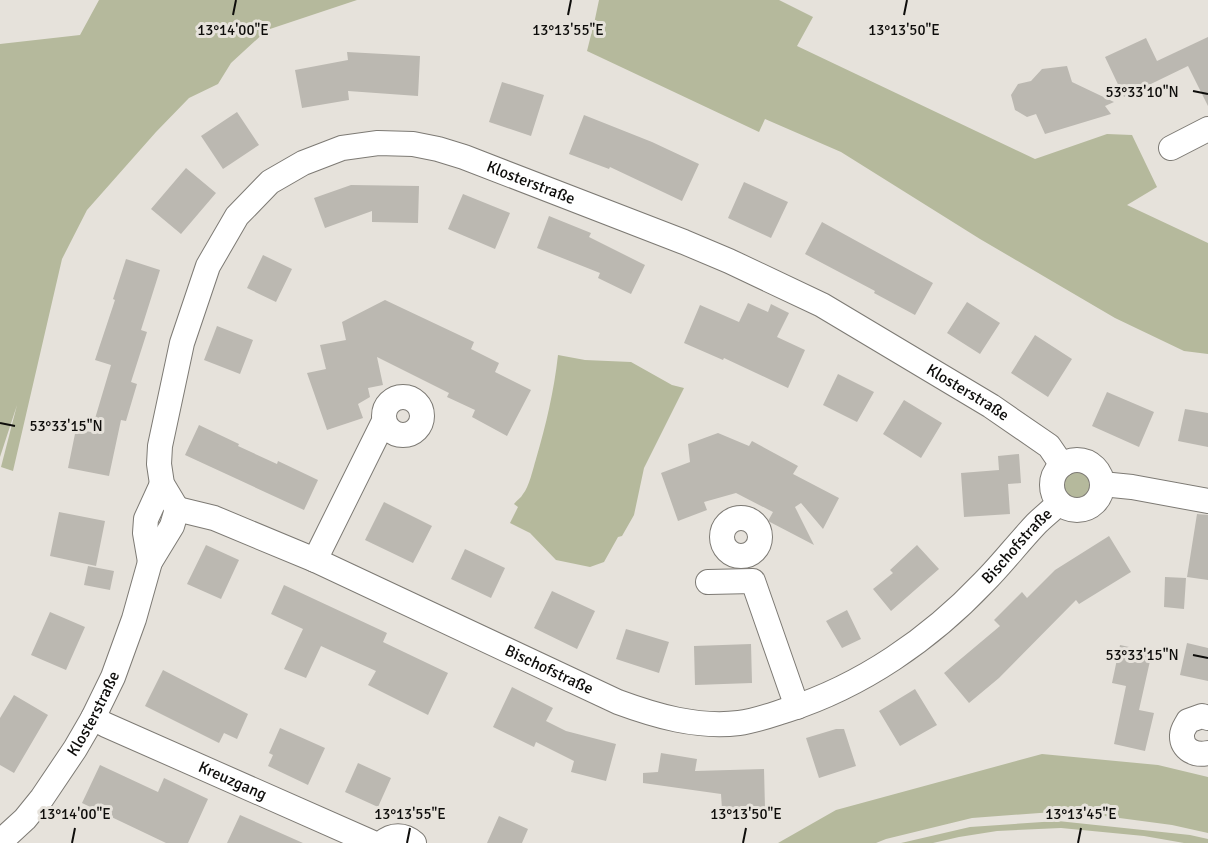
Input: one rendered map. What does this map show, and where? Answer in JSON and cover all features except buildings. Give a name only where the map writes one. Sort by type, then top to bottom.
[{"type":"street","points":[[1171,147],[1208,129]]},
{"type":"street","name":"Klosterstraße","points":[[0,842],[25,819],[42,798],[93,718],[112,677],[134,619],[150,562],[172,526],[177,508],[162,484],[159,464],[160,446],[182,343],[208,266],[237,216],[270,183],[303,163],[342,148],[378,143],[413,144],[438,149],[464,157],[729,261],[822,305],[991,406],[1049,446],[1062,465]]},
{"type":"street","points":[[315,560],[384,421]]},
{"type":"street","points":[[1071,460],[1080,460],[1095,468],[1102,484],[1097,499],[1091,505],[1083,509],[1075,509],[1059,503],[1054,496],[1052,479],[1055,471],[1062,465],[1071,460]]},
{"type":"street","name":"Klosterstraße","points":[[150,562],[145,533],[146,519],[162,484]]},
{"type":"street","points":[[1102,484],[1132,486],[1208,501]]},
{"type":"street","name":"Bischofstraße","points":[[177,508],[214,518],[315,560],[618,702],[651,714],[691,721],[738,723],[768,716],[824,697],[864,677],[907,649],[947,618],[985,582],[1037,523],[1059,503]]},
{"type":"street","points":[[745,556],[797,707]]},
{"type":"street","points":[[708,582],[753,581]]},
{"type":"street","points":[[1208,718],[1202,716],[1188,721],[1182,732],[1182,740],[1187,749],[1197,754],[1208,753]]},
{"type":"street","name":"Kreuzgang","points":[[93,718],[373,843]]},
{"type":"street","points":[[382,843],[391,837],[398,836],[405,837],[414,843]]},
{"type":"green space","points":[[99,0],[357,0],[267,30],[231,63],[218,84],[189,98],[87,210],[62,259],[13,471],[1,467],[17,405],[0,457],[0,44],[80,35]]},
{"type":"green space","points":[[599,0],[779,0],[813,17],[797,46],[1035,159],[1107,134],[1132,135],[1157,187],[1127,205],[1208,243],[1208,354],[1184,351],[1115,318],[980,239],[841,152],[765,119],[759,132],[587,51]]},
{"type":"green space","points":[[558,355],[585,360],[631,362],[672,385],[684,388],[644,468],[634,515],[604,562],[590,567],[556,560],[530,533],[510,523],[518,507],[514,504],[525,491],[532,473],[549,408]]},
{"type":"green space","points":[[1077,470],[1088,474],[1092,485],[1088,496],[1077,500],[1066,496],[1062,485],[1066,474]]},
{"type":"green space","points":[[1042,754],[1158,765],[1208,777],[1208,833],[1172,825],[1067,811],[972,818],[876,843],[778,843],[836,810]]},
{"type":"green space","points":[[1058,821],[1190,835],[1208,839],[1208,843],[1184,843],[1144,836],[1061,828],[997,831],[933,843],[901,843],[970,827]]}]
